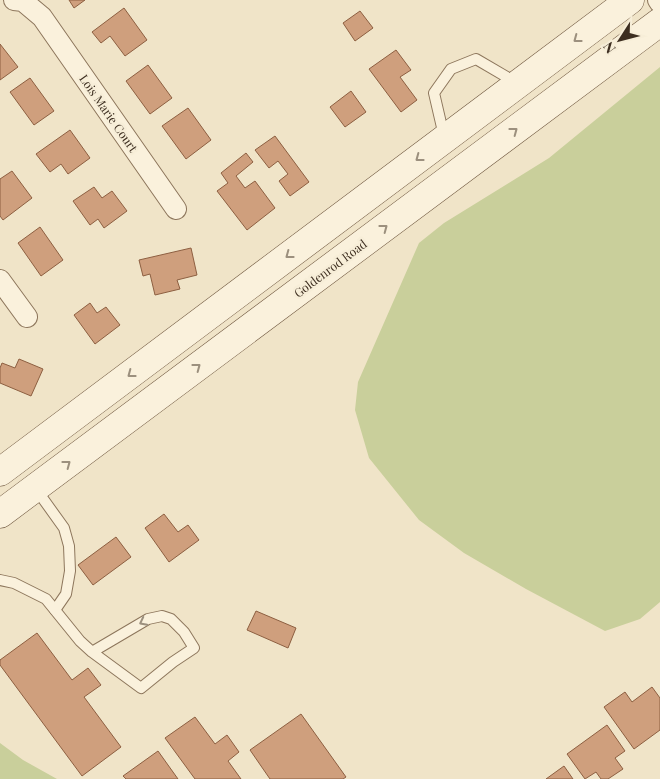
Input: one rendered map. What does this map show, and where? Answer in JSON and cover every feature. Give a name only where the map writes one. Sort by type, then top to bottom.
[{"type":"main road","points":[[0,472],[630,0]]},
{"type":"main road","name":"Goldenrod Road","points":[[0,514],[660,22]]},
{"type":"street","name":"Lois Marie Court","points":[[14,0],[23,1],[42,17],[176,209]]},
{"type":"street","points":[[0,280],[27,317]]},
{"type":"lane","points":[[445,138],[434,93],[451,69],[476,60],[518,83]]},
{"type":"lane","points":[[35,488],[64,528],[69,546],[70,571],[66,594],[55,610]]},
{"type":"lane","points":[[0,580],[14,583],[46,599],[80,641],[92,652],[141,688],[194,648],[184,632],[171,619],[162,616],[148,619],[92,652]]},
{"type":"green space","points":[[660,67],[660,602],[640,619],[605,631],[464,553],[419,520],[369,458],[355,410],[358,382],[419,243],[444,223],[549,158]]},
{"type":"green space","points":[[0,743],[23,760],[57,779],[0,779]]},
{"type":"building","points":[[69,0],[85,0],[74,8]]},
{"type":"building","points":[[124,8],[147,40],[125,56],[110,36],[101,43],[92,32]]},
{"type":"building","points":[[360,11],[373,28],[355,41],[343,23]]},
{"type":"building","points":[[0,44],[18,67],[0,80]]},
{"type":"building","points":[[396,50],[411,70],[400,77],[417,100],[401,112],[369,69]]},
{"type":"building","points":[[148,65],[172,98],[150,114],[126,81]]},
{"type":"building","points":[[30,78],[54,111],[34,125],[10,92]]},
{"type":"building","points":[[351,91],[366,112],[345,127],[330,107]]},
{"type":"building","points":[[188,108],[211,140],[186,159],[162,126]]},
{"type":"building","points":[[70,130],[90,158],[68,174],[61,164],[50,172],[36,154]]},
{"type":"building","points":[[275,136],[309,182],[290,196],[279,181],[288,174],[278,161],[269,168],[255,150]]},
{"type":"building","points":[[246,153],[253,162],[236,176],[245,188],[255,181],[275,208],[247,230],[217,191],[228,183],[221,173]]},
{"type":"building","points":[[12,171],[32,198],[3,220],[0,216],[0,179]]},
{"type":"building","points":[[94,187],[102,198],[112,191],[127,211],[104,228],[98,219],[90,225],[73,201]]},
{"type":"building","points":[[40,227],[63,260],[41,276],[18,243]]},
{"type":"building","points":[[191,248],[197,275],[177,280],[180,289],[155,295],[150,274],[143,276],[139,260]]},
{"type":"building","points":[[90,303],[97,313],[106,307],[120,325],[95,344],[74,315]]},
{"type":"building","points":[[19,359],[43,369],[31,396],[0,383],[2,363],[15,368]]},
{"type":"building","points":[[164,514],[178,532],[188,525],[199,540],[169,562],[145,528]]},
{"type":"building","points":[[116,537],[131,557],[93,585],[78,565]]},
{"type":"building","points":[[256,611],[296,628],[288,648],[247,630]]},
{"type":"building","points":[[37,633],[72,680],[88,668],[101,685],[84,697],[121,747],[82,776],[0,665],[0,660]]},
{"type":"building","points":[[652,687],[660,698],[660,730],[634,749],[604,707],[625,692],[632,702]]},
{"type":"building","points":[[301,714],[346,777],[343,779],[270,779],[250,750]]},
{"type":"building","points":[[195,717],[215,744],[227,735],[239,752],[228,761],[241,779],[195,779],[165,738]]},
{"type":"building","points":[[607,725],[625,751],[615,758],[623,769],[608,779],[601,779],[596,772],[585,779],[567,754]]},
{"type":"building","points":[[158,751],[178,779],[126,779],[123,776]]},
{"type":"building","points":[[564,766],[573,779],[546,779]]}]
